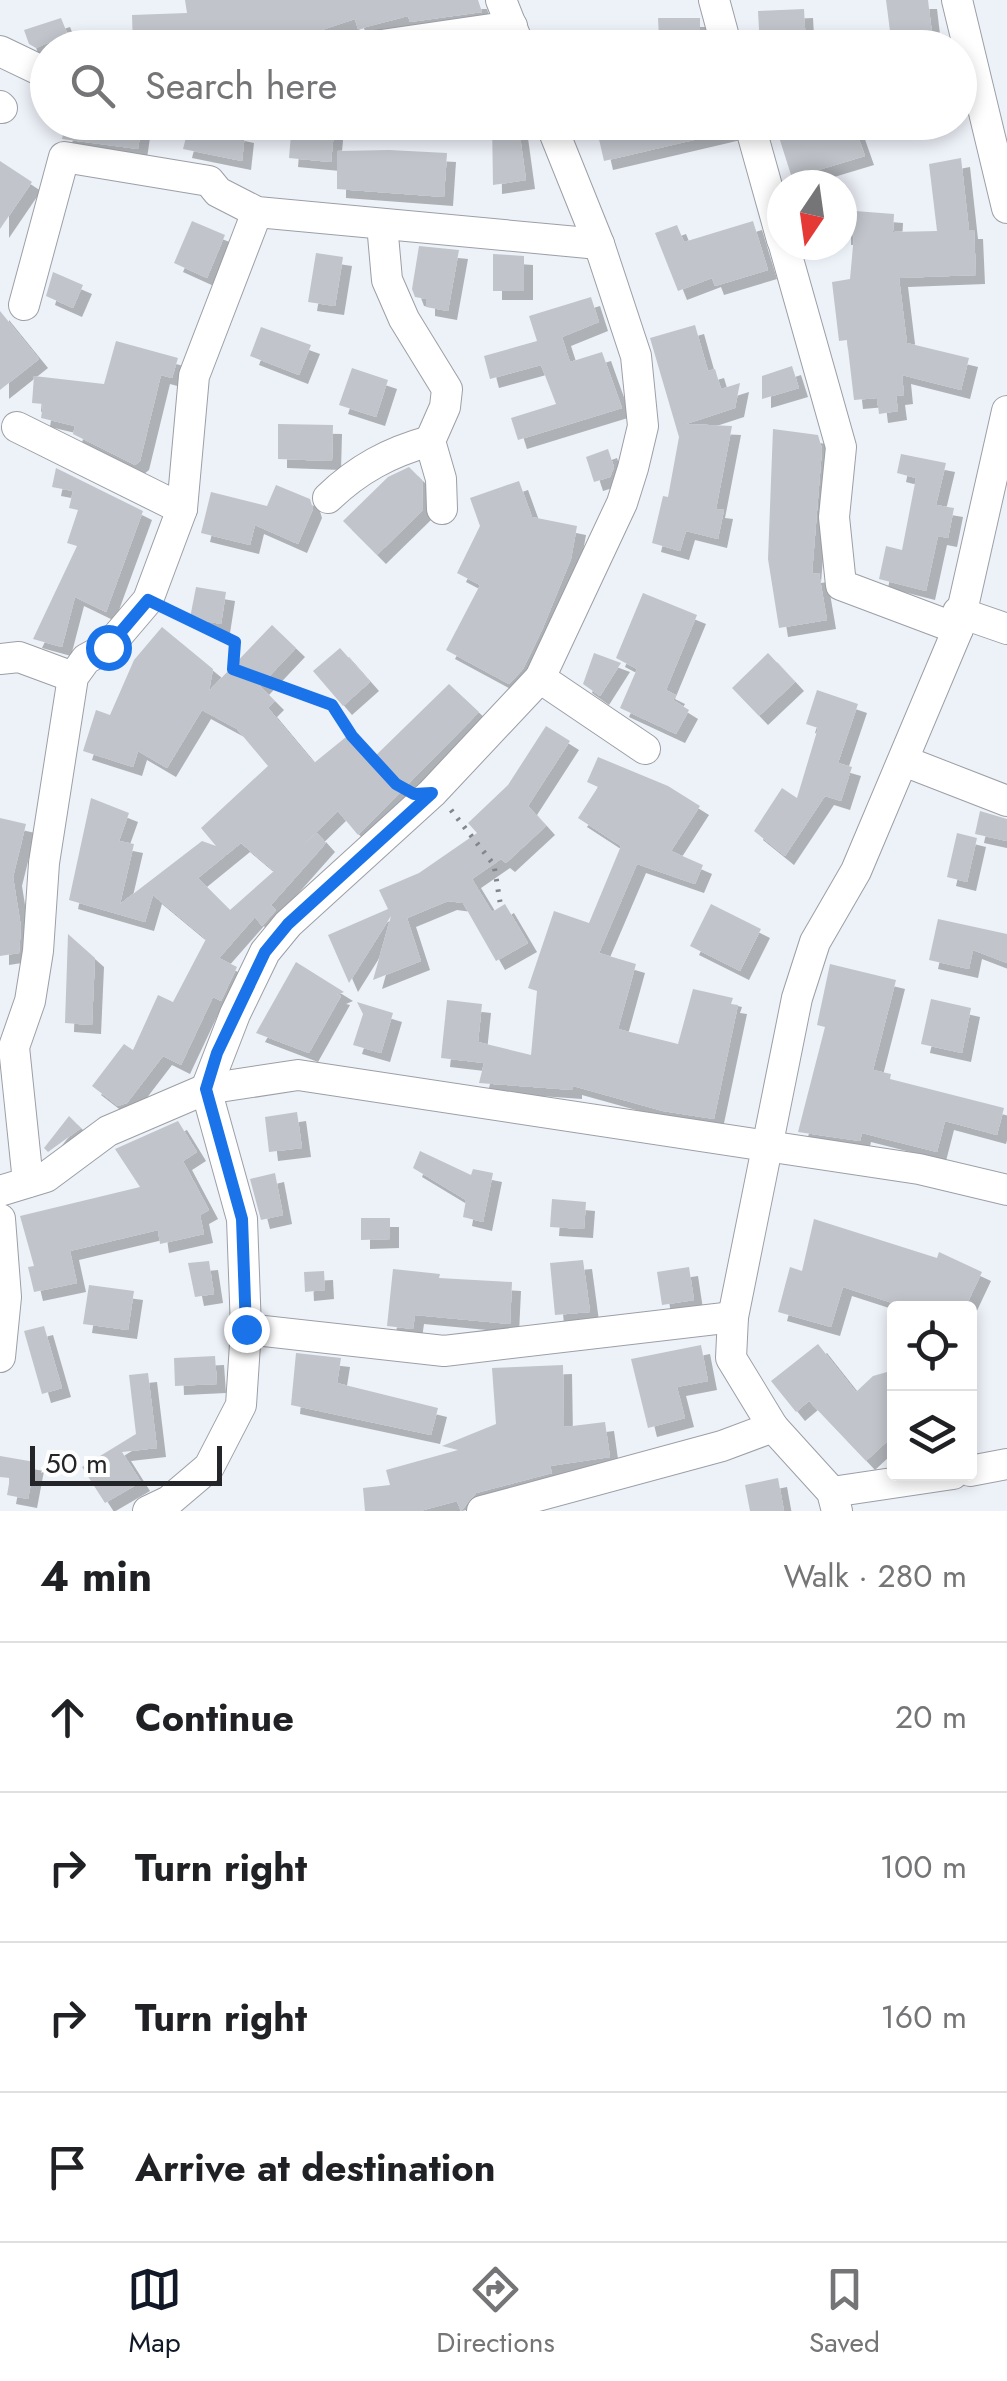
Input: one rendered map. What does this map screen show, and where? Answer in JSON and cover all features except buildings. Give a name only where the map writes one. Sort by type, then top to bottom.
[{"type":"street","points":[[714,0],[722,30]]},
{"type":"street","points":[[957,0],[964,30]]},
{"type":"street","points":[[478,30],[511,25]]},
{"type":"street","points":[[0,51],[30,65]]},
{"type":"street","points":[[977,83],[1007,208]]},
{"type":"street","points":[[148,1511],[169,1500],[210,1467],[241,1405],[246,1329],[242,1219],[206,1089],[217,1053],[265,952],[301,912],[432,793],[540,678],[622,502],[643,426],[636,356],[599,244],[557,140]]},
{"type":"street","points":[[754,140],[767,186]]},
{"type":"street","points":[[24,305],[64,157],[209,182],[218,192],[257,212],[599,244]]},
{"type":"street","points":[[257,212],[194,376],[182,509],[148,600],[108,647],[86,659],[73,677],[44,863],[38,951],[30,1001],[14,1048],[14,1187],[46,1177],[108,1130],[206,1089],[298,1075],[919,1169],[1007,1190]]},
{"type":"street","points":[[382,224],[388,280],[404,319],[447,389],[445,407],[430,441],[441,479],[442,509]]},
{"type":"street","points":[[788,260],[841,447],[834,516],[841,584],[958,621],[1007,629]]},
{"type":"street","points":[[922,1481],[834,1501],[773,1427],[732,1358],[733,1317],[798,998],[815,942],[856,872],[958,621],[1007,411]]},
{"type":"street","points":[[17,428],[182,509]]},
{"type":"street","points":[[328,498],[347,479],[392,452],[430,441]]},
{"type":"street","points":[[0,659],[19,657],[73,677]]},
{"type":"street","points":[[540,678],[645,750]]},
{"type":"street","points":[[904,761],[1007,801]]},
{"type":"street","points":[[0,1218],[6,1297],[0,1357]]},
{"type":"street","points":[[246,1329],[444,1352],[733,1317]]},
{"type":"street","points":[[482,1511],[722,1446],[773,1427]]},
{"type":"street","points":[[977,1470],[1007,1464]]},
{"type":"path","points":[[148,600],[235,642],[233,669],[332,705],[352,736],[396,784],[414,794],[432,793],[456,814],[494,865],[500,902]]},
{"type":"route","points":[[108,647],[148,600],[235,642],[233,669],[332,705],[352,736],[380,762],[396,784],[414,794],[432,793],[288,924],[265,952],[217,1053],[206,1089],[242,1219],[246,1329]]}]
